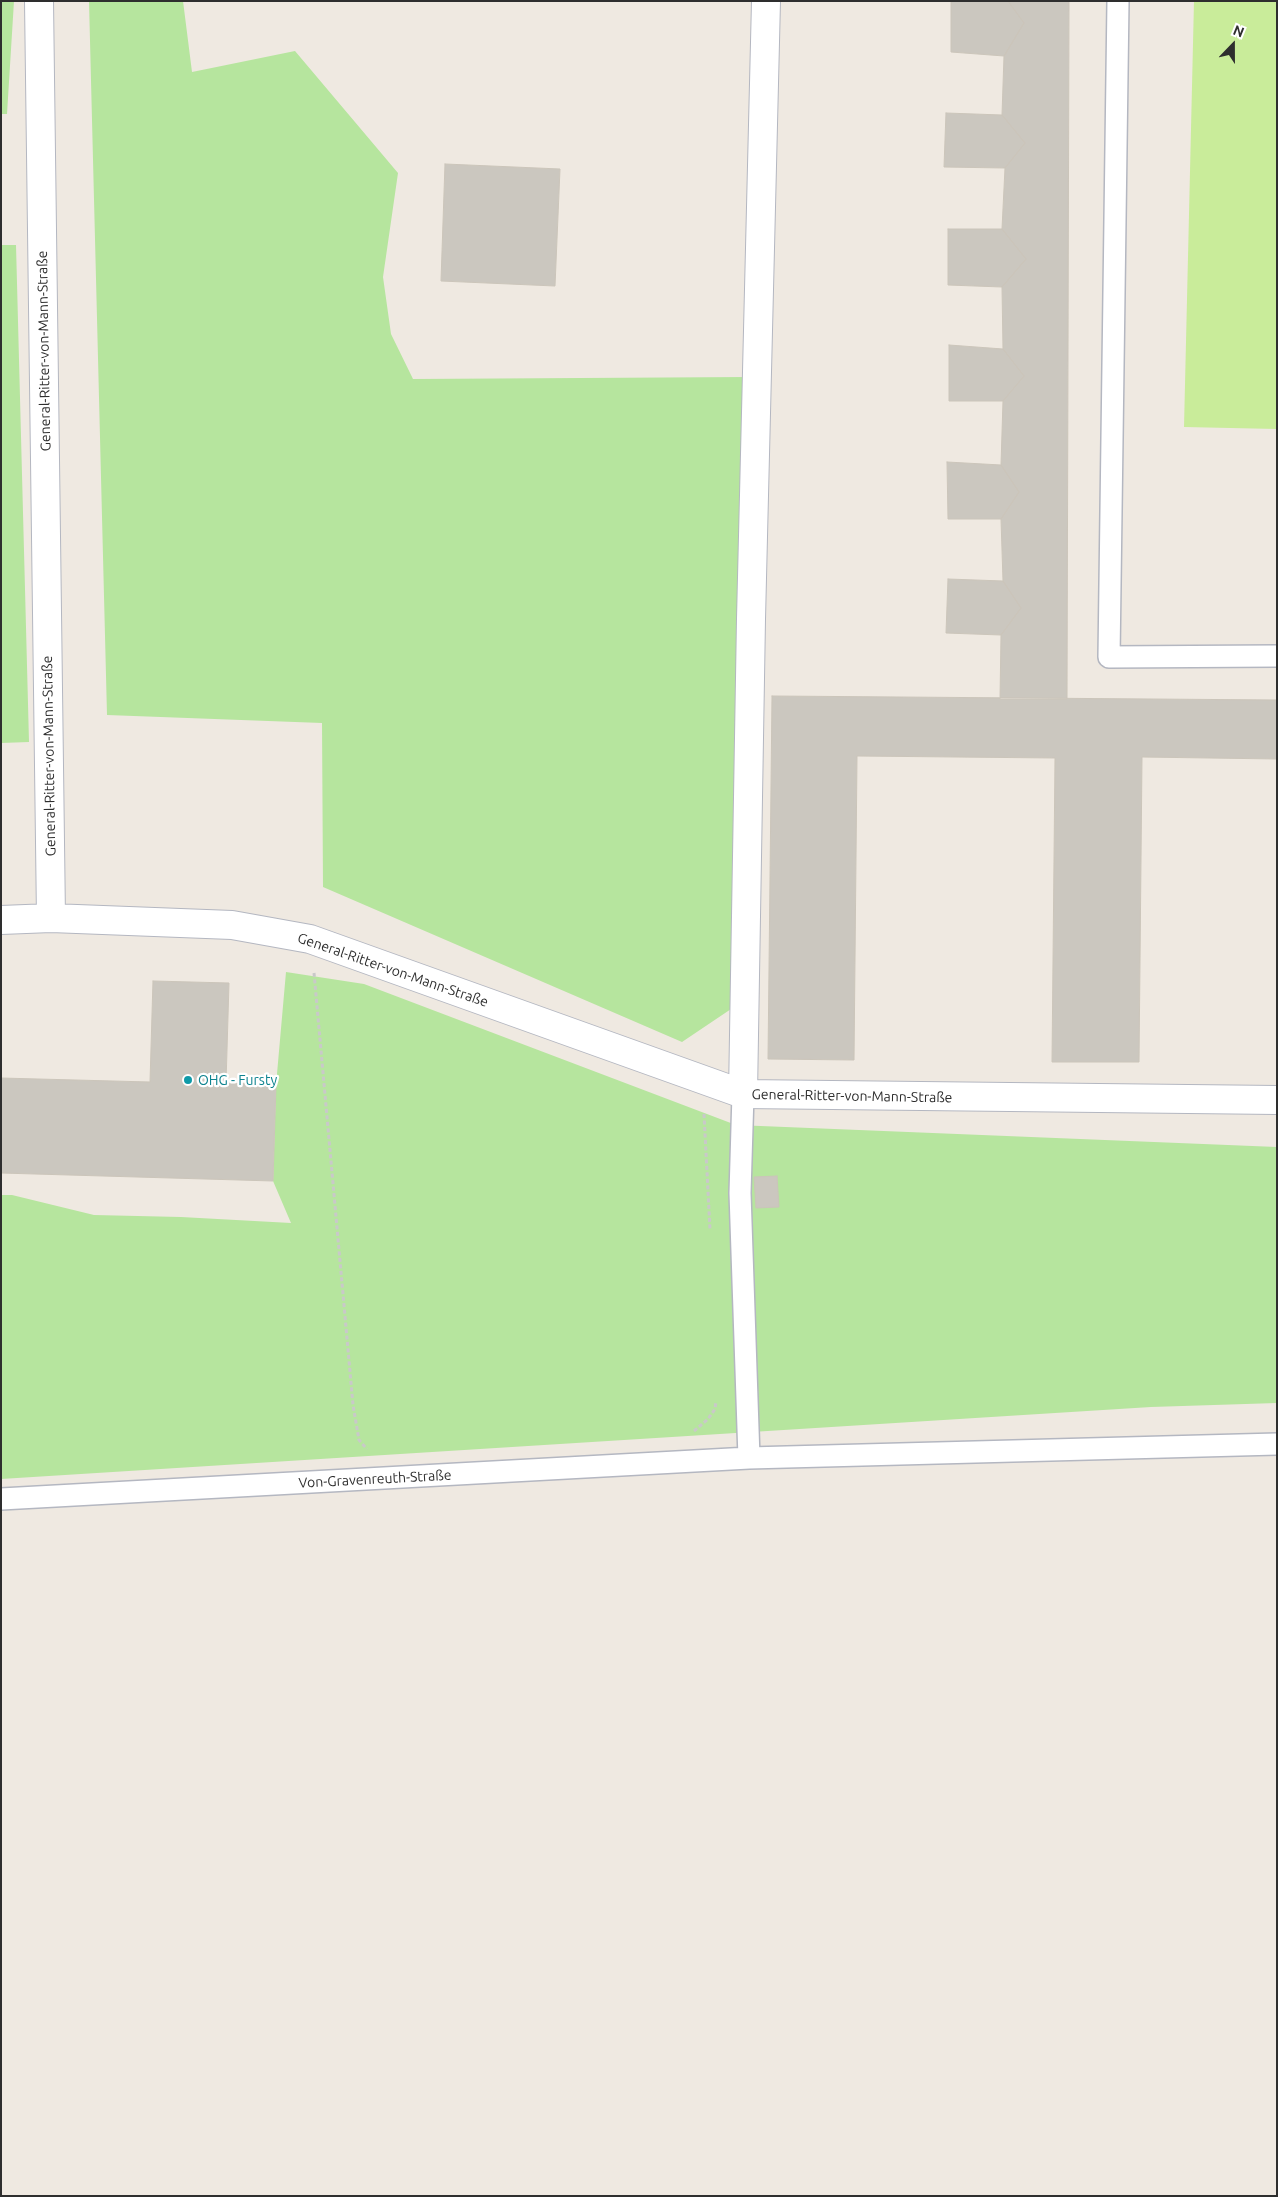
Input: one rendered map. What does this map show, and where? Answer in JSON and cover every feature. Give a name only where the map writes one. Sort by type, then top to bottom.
[{"type":"street","name":"General-Ritter-von-Mann-Straße","points":[[40,1],[52,918],[232,925],[310,939],[743,1094],[1277,1100]]},
{"type":"street","points":[[743,1094],[751,619],[766,1]]},
{"type":"street","points":[[1,920],[52,918]]},
{"type":"lane","points":[[1118,1],[1109,657],[1277,656]]},
{"type":"lane","points":[[743,1094],[740,1193],[749,1458]]},
{"type":"lane","name":"Von-Gravenreuth-Straße","points":[[1,1499],[749,1458],[1277,1444]]},
{"type":"path","points":[[310,939],[353,1405],[358,1440],[369,1451]]},
{"type":"path","points":[[710,1231],[704,1101],[712,1083]]},
{"type":"path","points":[[690,1433],[708,1419],[715,1408],[717,1400]]},
{"type":"green space","points":[[1,1],[14,1],[7,114],[1,114]]},
{"type":"green space","points":[[89,1],[183,1],[192,72],[295,51],[398,173],[383,277],[391,334],[413,379],[748,377],[737,1005],[682,1042],[323,887],[322,723],[107,715]]},
{"type":"green space","points":[[1194,1],[1277,1],[1277,429],[1184,427]]},
{"type":"green space","points":[[1,245],[16,245],[29,742],[1,743]]},
{"type":"green space","points":[[286,972],[364,984],[736,1125],[1277,1147],[1277,1403],[1151,1407],[1,1479],[1,1195],[12,1195],[94,1215],[181,1217],[291,1223],[273,1181],[276,1085]]},
{"type":"building","points":[[951,1],[1008,1],[1024,23],[1004,56],[951,52]]},
{"type":"building","points":[[1008,1],[1069,1],[1067,699],[1000,699],[1001,635],[1021,608],[1003,581],[1001,519],[1019,492],[1001,465],[1003,401],[1024,376],[1003,349],[1002,287],[1026,259],[1002,229],[1005,168],[1025,143],[1002,115],[1004,56],[1024,23]]},
{"type":"building","points":[[946,113],[1002,115],[1025,143],[1005,168],[944,167]]},
{"type":"building","points":[[445,164],[560,169],[555,286],[441,281]]},
{"type":"building","points":[[948,229],[1002,229],[1026,259],[1002,287],[948,285]]},
{"type":"building","points":[[949,345],[1003,349],[1024,376],[1003,401],[949,401]]},
{"type":"building","points":[[947,462],[1001,465],[1019,492],[1001,519],[948,519]]},
{"type":"building","points":[[948,579],[1003,581],[1021,608],[1001,635],[946,633]]},
{"type":"building","points":[[772,696],[1277,700],[1277,759],[1142,757],[1139,1062],[1052,1062],[1055,758],[857,756],[854,1060],[768,1059]]},
{"type":"building","name":"OHG - Fursty","points":[[153,981],[229,983],[226,1083],[276,1085],[273,1181],[1,1173],[1,1078],[150,1082]]},
{"type":"building","points":[[777,1176],[779,1207],[756,1208],[754,1177]]},
{"type":"place","name":"OHG - Fursty","points":[[188,1080]]}]
